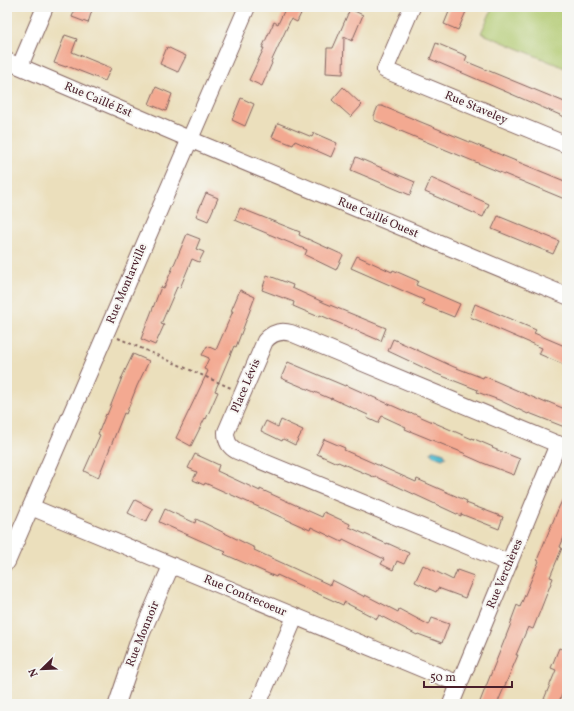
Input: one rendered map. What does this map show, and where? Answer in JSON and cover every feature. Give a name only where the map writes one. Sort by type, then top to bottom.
[{"type":"street","points":[[13,63],[45,7]]},
{"type":"street","name":"Rue Montarville","points":[[7,562],[247,7]]},
{"type":"street","name":"Rue Staveley","points":[[412,7],[385,70],[567,145]]},
{"type":"street","name":"Rue Caillé Est","points":[[13,63],[190,139]]},
{"type":"street","name":"Rue Caillé Ouest","points":[[190,139],[567,296]]},
{"type":"street","name":"Place Lévis","points":[[510,563],[234,450],[227,442],[226,432],[265,341],[270,336],[277,333],[288,332],[563,446]]},
{"type":"street","name":"Rue Verchères","points":[[451,704],[510,563],[563,446]]},
{"type":"street","name":"Rue Contrecoeur","points":[[31,507],[459,684]]},
{"type":"street","name":"Rue Monnoir","points":[[117,704],[136,647],[171,566]]},
{"type":"street","points":[[258,704],[295,617]]},
{"type":"path","points":[[116,337],[243,393]]},
{"type":"green space","points":[[493,7],[567,7],[567,69],[481,33]]},
{"type":"water","points":[[432,450],[444,453],[446,457],[442,459],[432,455]]},
{"type":"building","points":[[76,7],[93,7],[88,23],[72,17]]},
{"type":"building","points":[[286,7],[304,7],[297,22],[291,19],[271,62],[272,63],[262,86],[249,80],[274,22],[278,24]]},
{"type":"building","points":[[451,7],[468,7],[458,30],[444,24]]},
{"type":"building","points":[[350,9],[363,15],[352,41],[344,37],[343,74],[326,73],[327,48],[333,48]]},
{"type":"building","points":[[65,35],[77,39],[72,52],[111,68],[105,81],[67,66],[54,63]]},
{"type":"building","points":[[436,43],[467,56],[465,61],[567,103],[567,118],[430,59]]},
{"type":"building","points":[[167,47],[186,56],[178,72],[160,64]]},
{"type":"building","points":[[156,87],[172,94],[166,111],[149,104]]},
{"type":"building","points":[[343,87],[362,105],[351,117],[332,100]]},
{"type":"building","points":[[241,98],[254,104],[245,126],[232,120]]},
{"type":"building","points":[[378,106],[382,106],[567,182],[567,200],[374,120]]},
{"type":"building","points":[[278,123],[312,137],[314,133],[337,143],[331,157],[295,141],[293,145],[272,137]]},
{"type":"building","points":[[356,157],[415,182],[410,195],[351,170]]},
{"type":"building","points":[[431,178],[489,204],[483,217],[425,192]]},
{"type":"building","points":[[206,193],[218,198],[208,221],[196,216]]},
{"type":"building","points":[[240,208],[300,232],[299,235],[343,255],[336,270],[305,255],[307,250],[235,220]]},
{"type":"building","points":[[498,216],[559,241],[553,254],[492,229]]},
{"type":"building","points":[[187,234],[200,239],[196,249],[204,252],[199,262],[192,259],[180,288],[177,287],[161,324],[164,325],[155,345],[141,339],[161,287],[164,288]]},
{"type":"building","points":[[357,256],[392,272],[393,270],[418,281],[416,285],[460,304],[454,317],[422,304],[424,300],[351,268]]},
{"type":"building","points":[[267,275],[293,285],[292,288],[325,303],[386,328],[381,341],[320,315],[319,317],[293,306],[294,302],[262,290]]},
{"type":"building","points":[[240,290],[255,297],[236,347],[234,346],[215,391],[218,392],[206,419],[205,418],[191,446],[176,438],[208,371],[204,369],[209,358],[202,355],[207,346],[216,350],[233,311],[231,311]]},
{"type":"building","points":[[475,304],[536,330],[534,333],[567,347],[567,366],[539,354],[542,348],[470,317]]},
{"type":"building","points":[[393,339],[454,367],[483,378],[484,376],[546,403],[546,401],[567,410],[567,428],[529,413],[528,414],[499,400],[477,392],[478,390],[437,374],[388,351]]},
{"type":"building","points":[[133,354],[149,361],[126,414],[124,413],[98,478],[84,471],[100,435],[98,434],[106,414],[107,415]]},
{"type":"building","points":[[288,362],[520,459],[514,475],[405,429],[406,427],[382,416],[378,423],[367,418],[368,415],[281,378]]},
{"type":"building","points":[[281,420],[303,430],[295,445],[283,439],[282,441],[261,431],[266,421],[278,427]]},
{"type":"building","points":[[324,439],[345,448],[344,450],[416,482],[417,479],[467,501],[466,503],[503,517],[499,529],[461,514],[461,516],[375,476],[374,477],[338,462],[337,463],[317,454]]},
{"type":"building","points":[[195,454],[219,465],[217,471],[260,491],[260,489],[322,517],[324,512],[350,524],[349,527],[409,553],[404,564],[397,561],[393,570],[381,564],[384,559],[343,539],[342,542],[311,527],[310,530],[205,483],[204,485],[193,480],[197,472],[188,468]]},
{"type":"building","points":[[567,491],[567,530],[560,547],[562,548],[550,577],[553,578],[533,629],[528,627],[497,704],[479,704],[517,605],[520,607],[539,561],[537,560]]},
{"type":"building","points":[[135,500],[153,509],[146,522],[128,513]]},
{"type":"building","points":[[165,509],[195,523],[196,519],[255,548],[254,550],[330,585],[332,580],[398,612],[399,609],[429,625],[432,618],[449,624],[442,643],[418,634],[417,635],[379,615],[377,619],[344,602],[343,605],[277,575],[276,577],[224,554],[226,552],[159,522]]},
{"type":"building","points":[[423,565],[453,580],[457,570],[474,576],[465,598],[438,588],[436,592],[415,582]]},
{"type":"building","points":[[559,648],[567,651],[567,683],[558,704],[542,704],[556,670],[551,668]]}]
